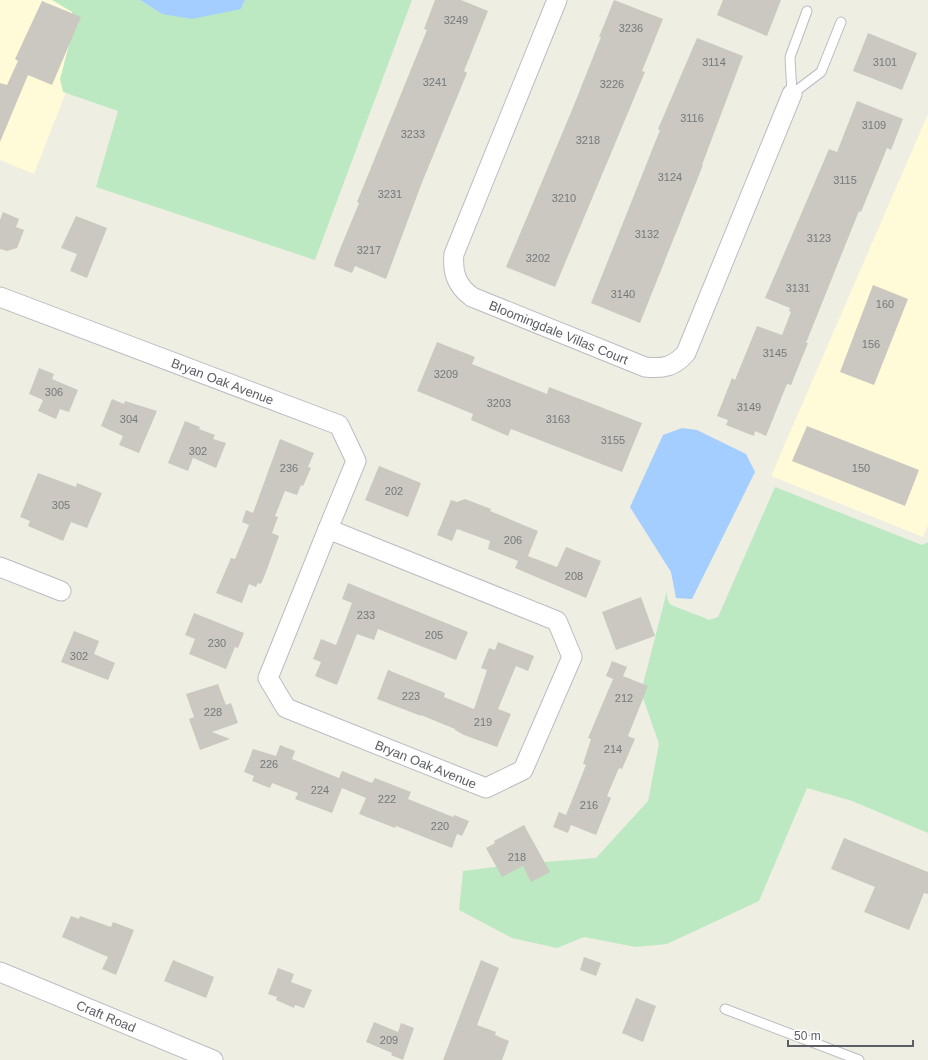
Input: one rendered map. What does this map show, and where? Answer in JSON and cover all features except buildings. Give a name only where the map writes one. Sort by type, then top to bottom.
[{"type":"street","name":"Bloomingdale Villas Court","points":[[557,0],[454,254],[452,267],[462,290],[472,297],[501,309],[645,366],[658,368],[668,367],[679,361],[686,353],[792,94]]},
{"type":"street","name":"Bryan Oak Avenue","points":[[0,297],[339,425],[356,460],[328,529],[268,678],[286,708],[486,788],[523,770],[572,657],[557,621],[328,529]]},
{"type":"street","points":[[0,567],[61,591]]},
{"type":"street","name":"Craft Road","points":[[0,972],[213,1060]]},
{"type":"lane","points":[[792,94],[790,57],[807,11]]},
{"type":"lane","points":[[792,94],[821,72],[841,22]]},
{"type":"lane","points":[[725,1010],[859,1060]]},
{"type":"shaded area","points":[[0,0],[102,0],[34,174],[0,160]]},
{"type":"shaded area","points":[[928,114],[928,525],[923,537],[771,476]]},
{"type":"green space","points":[[52,0],[140,0],[162,14],[241,9],[245,0],[412,0],[315,260],[96,187],[118,111],[63,92],[60,79],[73,30],[72,12]]},
{"type":"green space","points":[[775,487],[922,545],[928,542],[928,833],[852,801],[807,788],[759,901],[667,944],[636,947],[584,937],[557,948],[512,938],[459,910],[463,871],[518,864],[596,858],[648,801],[659,744],[641,692],[667,591],[668,601],[670,604],[709,620],[718,617]]},
{"type":"water","points":[[140,0],[245,0],[241,9],[192,19],[162,14]]},
{"type":"water","points":[[682,428],[697,430],[746,454],[755,472],[692,599],[676,598],[671,572],[630,507],[663,435]]}]
